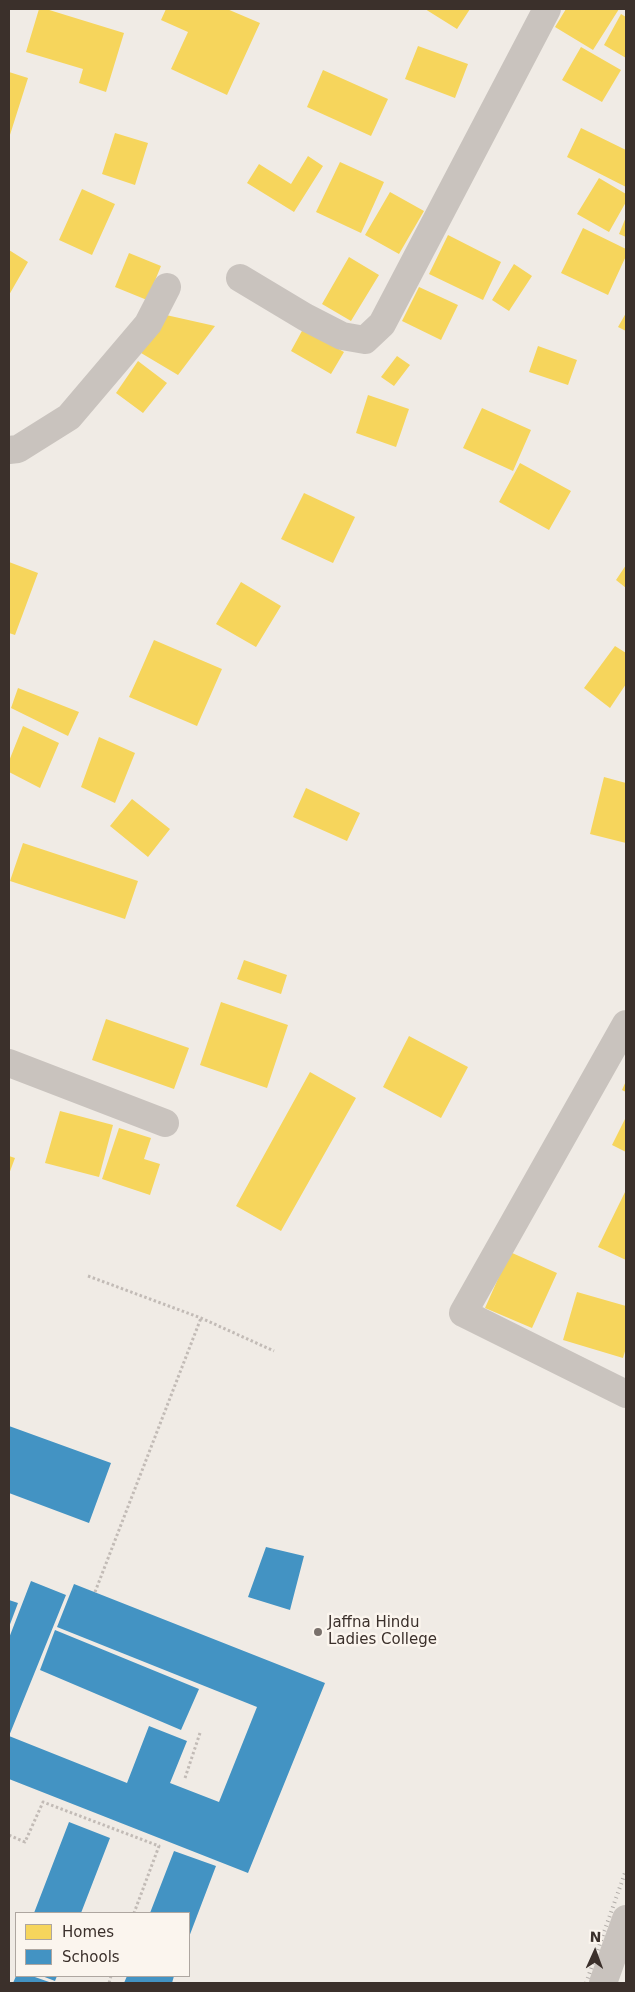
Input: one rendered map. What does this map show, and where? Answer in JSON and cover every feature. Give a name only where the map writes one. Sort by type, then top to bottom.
[{"type":"street","points":[[240,278],[305,317],[342,336],[365,340],[382,324],[547,9]]},
{"type":"street","points":[[9,450],[18,449],[69,417],[148,324],[167,288]]},
{"type":"street","points":[[626,1024],[463,1313],[626,1394]]},
{"type":"street","points":[[9,1064],[165,1123]]},
{"type":"street","points":[[603,1983],[626,1919]]},
{"type":"path","points":[[88,1276],[201,1318],[274,1351]]},
{"type":"path","points":[[95,1592],[201,1318]]},
{"type":"path","points":[[185,1778],[200,1733]]},
{"type":"path","points":[[9,1835],[25,1842],[43,1802],[159,1846],[134,1912]]},
{"type":"building: Homes","points":[[39,9],[46,9],[124,33],[106,92],[79,83],[83,69],[26,52]]},
{"type":"building: Homes","points":[[166,9],[227,9],[260,23],[227,95],[171,69],[188,32],[161,20]]},
{"type":"building: Homes","points":[[425,9],[470,9],[457,29]]},
{"type":"building: Homes","points":[[566,9],[619,9],[593,50],[555,27]]},
{"type":"building: Homes","points":[[621,14],[626,17],[626,58],[604,45]]},
{"type":"building: Homes","points":[[418,46],[468,64],[455,98],[405,79]]},
{"type":"building: Homes","points":[[581,47],[621,70],[602,102],[562,80]]},
{"type":"building: Homes","points":[[323,70],[388,99],[371,136],[307,107]]},
{"type":"building: Homes","points":[[9,72],[28,78],[9,138]]},
{"type":"building: Homes","points":[[581,128],[626,150],[626,187],[567,157]]},
{"type":"building: Homes","points":[[115,133],[148,143],[135,185],[102,174]]},
{"type":"building: Homes","points":[[308,156],[323,166],[294,212],[247,183],[259,164],[291,184]]},
{"type":"building: Homes","points":[[340,162],[384,182],[361,233],[316,212]]},
{"type":"building: Homes","points":[[599,178],[626,194],[626,202],[609,232],[577,214]]},
{"type":"building: Homes","points":[[82,189],[115,204],[92,255],[59,240]]},
{"type":"building: Homes","points":[[390,192],[424,211],[399,254],[365,235]]},
{"type":"building: Homes","points":[[626,217],[626,237],[619,234]]},
{"type":"building: Homes","points":[[583,228],[626,249],[626,256],[608,295],[561,273]]},
{"type":"building: Homes","points":[[448,235],[501,262],[483,300],[429,274]]},
{"type":"building: Homes","points":[[9,250],[28,262],[9,295]]},
{"type":"building: Homes","points":[[129,253],[161,266],[147,300],[115,287]]},
{"type":"building: Homes","points":[[349,257],[379,275],[351,321],[322,304]]},
{"type":"building: Homes","points":[[514,264],[532,276],[509,311],[492,300]]},
{"type":"building: Homes","points":[[419,287],[458,305],[441,340],[402,321]]},
{"type":"building: Homes","points":[[626,313],[626,331],[618,327]]},
{"type":"building: Homes","points":[[166,315],[215,326],[178,375],[136,350]]},
{"type":"building: Homes","points":[[303,329],[344,352],[331,374],[291,351]]},
{"type":"building: Homes","points":[[538,346],[577,360],[568,385],[529,372]]},
{"type":"building: Homes","points":[[397,356],[410,365],[394,386],[381,377]]},
{"type":"building: Homes","points":[[138,361],[167,383],[143,413],[116,393]]},
{"type":"building: Homes","points":[[368,395],[409,409],[396,447],[356,433]]},
{"type":"building: Homes","points":[[482,408],[531,430],[513,471],[463,448]]},
{"type":"building: Homes","points":[[520,463],[571,491],[549,530],[499,502]]},
{"type":"building: Homes","points":[[304,493],[355,517],[333,563],[281,539]]},
{"type":"building: Homes","points":[[9,562],[38,573],[15,635],[9,633]]},
{"type":"building: Homes","points":[[626,565],[626,588],[616,580]]},
{"type":"building: Homes","points":[[241,582],[281,606],[256,647],[216,624]]},
{"type":"building: Homes","points":[[154,640],[222,669],[197,726],[129,697]]},
{"type":"building: Homes","points":[[615,646],[626,653],[626,684],[610,708],[584,688]]},
{"type":"building: Homes","points":[[18,688],[79,712],[68,736],[11,708]]},
{"type":"building: Homes","points":[[23,726],[59,743],[40,788],[9,772],[9,761]]},
{"type":"building: Homes","points":[[99,737],[135,753],[115,803],[81,787]]},
{"type":"building: Homes","points":[[604,777],[626,783],[626,843],[590,834]]},
{"type":"building: Homes","points":[[306,788],[360,813],[347,841],[293,817]]},
{"type":"building: Homes","points":[[132,799],[170,829],[148,857],[110,826]]},
{"type":"building: Homes","points":[[23,843],[138,881],[125,919],[10,881]]},
{"type":"building: Homes","points":[[244,960],[287,975],[281,994],[237,979]]},
{"type":"building: Homes","points":[[221,1002],[288,1025],[267,1088],[200,1065]]},
{"type":"building: Homes","points":[[106,1019],[189,1048],[174,1089],[92,1060]]},
{"type":"building: Homes","points":[[409,1036],[468,1067],[441,1118],[383,1087]]},
{"type":"building: Homes","points":[[310,1072],[356,1098],[281,1231],[236,1206]]},
{"type":"building: Homes","points":[[626,1081],[626,1092],[622,1090]]},
{"type":"building: Homes","points":[[60,1111],[113,1125],[99,1177],[45,1163]]},
{"type":"building: Homes","points":[[626,1117],[626,1152],[612,1145]]},
{"type":"building: Homes","points":[[119,1128],[151,1138],[144,1159],[160,1164],[150,1195],[102,1179]]},
{"type":"building: Homes","points":[[9,1156],[15,1158],[9,1174]]},
{"type":"building: Homes","points":[[626,1190],[626,1260],[598,1247]]},
{"type":"building: Homes","points":[[510,1252],[557,1273],[532,1328],[485,1308]]},
{"type":"building: Homes","points":[[577,1292],[626,1306],[626,1348],[623,1358],[563,1340]]},
{"type":"building: Schools","points":[[9,1426],[111,1463],[89,1523],[9,1493]]},
{"type":"building: Schools","points":[[266,1547],[304,1556],[290,1610],[248,1597]]},
{"type":"building: Schools","points":[[31,1581],[66,1595],[9,1736],[9,1638]]},
{"type":"building: Schools","points":[[74,1584],[325,1683],[248,1873],[9,1779],[9,1736],[127,1783],[149,1726],[187,1741],[170,1783],[219,1802],[257,1707],[57,1627]]},
{"type":"building: Schools","points":[[9,1600],[18,1603],[9,1627]]},
{"type":"building: Schools","points":[[55,1630],[199,1689],[181,1730],[40,1670]]},
{"type":"building: Schools","points":[[69,1822],[110,1838],[81,1912],[34,1912]]},
{"type":"building: Schools","points":[[174,1851],[216,1866],[190,1934],[190,1912],[150,1912]]},
{"type":"building: Schools","points":[[16,1977],[35,1977],[52,1983],[13,1983]]},
{"type":"building: Schools","points":[[45,1977],[57,1977],[55,1981]]},
{"type":"building: Schools","points":[[127,1977],[174,1977],[172,1983],[124,1983]]},
{"type":"railway","points":[[586,1983],[626,1870]]},
{"type":"place","name":"Jaffna Hindu Ladies College","points":[[318,1632]]}]
